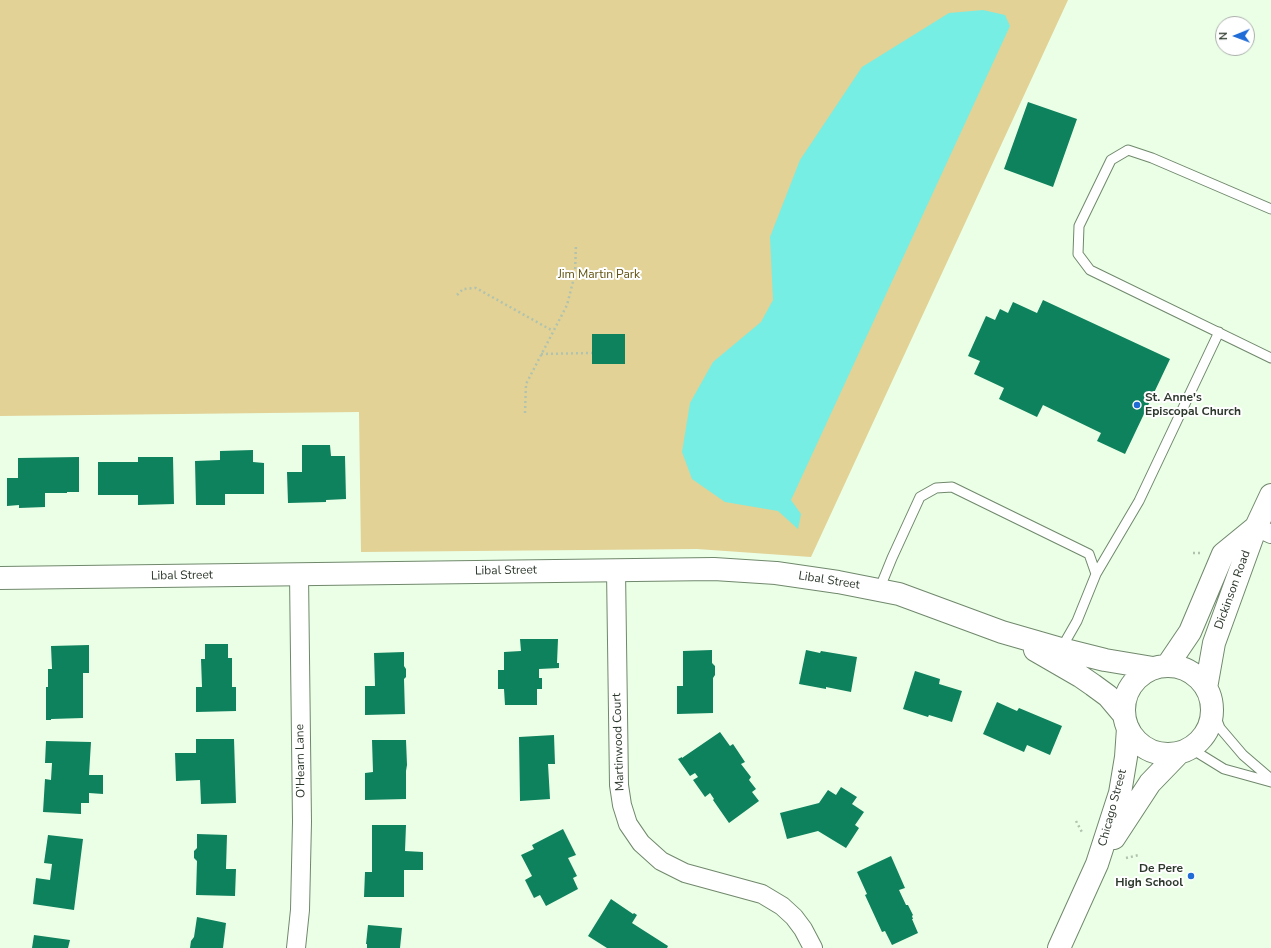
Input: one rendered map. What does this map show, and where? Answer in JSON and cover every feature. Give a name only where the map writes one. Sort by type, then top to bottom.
[{"type":"street","name":"Dickinson Road","points":[[1209,698],[1214,642],[1264,530],[1271,494]]},
{"type":"street","name":"Dickinson Road","points":[[1160,667],[1190,632],[1223,554],[1264,530]]},
{"type":"street","name":"Libal Street","points":[[0,578],[714,569],[776,573],[838,582],[899,594],[1002,632],[1059,656],[1160,667]]},
{"type":"street","name":"Martinwood Court","points":[[616,570],[619,785],[622,805],[628,824],[641,843],[661,861],[685,873],[762,894],[782,906],[794,917],[803,929],[813,948]]},
{"type":"street","name":"O'Hearn Lane","points":[[296,948],[300,910],[302,822],[299,574]]},
{"type":"street","name":"Libal Street","points":[[1059,656],[1080,676],[1108,696],[1126,721]]},
{"type":"street","points":[[1160,667],[1179,668],[1190,672],[1199,679],[1209,698],[1211,719],[1207,731],[1200,740],[1185,750],[1167,754],[1155,752],[1144,747],[1134,739],[1126,721],[1125,700],[1131,686],[1140,676],[1160,667]]},
{"type":"street","name":"Chicago Street","points":[[1059,948],[1097,864],[1120,792],[1126,757],[1126,721]]},
{"type":"street","name":"Chicago Street","points":[[1097,864],[1150,783],[1185,750]]},
{"type":"lane","points":[[1271,209],[1152,158],[1128,150],[1111,160],[1079,226],[1078,254],[1090,270],[1271,358]]},
{"type":"lane","points":[[1059,656],[1077,621],[1096,574],[1139,500],[1219,332]]},
{"type":"lane","points":[[879,590],[920,497],[936,488],[952,487],[1089,554],[1096,574]]},
{"type":"lane","points":[[1209,698],[1220,728],[1243,755],[1271,779]]},
{"type":"lane","points":[[1185,750],[1224,769],[1271,782]]},
{"type":"path","points":[[525,413],[526,384],[567,305],[575,274],[576,244]]},
{"type":"path","points":[[457,296],[463,289],[476,288],[554,331]]},
{"type":"path","points":[[541,354],[592,353]]},
{"type":"green space","name":"Jim Martin Park","points":[[0,0],[1068,0],[811,557],[697,549],[361,552],[359,412],[0,416]]},
{"type":"water","points":[[983,10],[1005,15],[1010,26],[791,500],[801,514],[798,529],[778,511],[725,502],[692,479],[682,452],[690,403],[713,362],[761,322],[773,300],[770,237],[800,160],[862,67],[949,13]]},
{"type":"building","points":[[1028,102],[1077,119],[1053,187],[1004,169]]},
{"type":"building","points":[[1043,300],[1170,359],[1125,454],[1097,441],[1101,433],[1043,405],[1037,417],[999,399],[1004,388],[974,374],[980,361],[968,356],[986,316],[995,320],[1000,309],[1008,313],[1013,302],[1037,313]]},
{"type":"building","points":[[592,334],[625,334],[625,364],[592,364]]},
{"type":"building","points":[[302,445],[330,445],[331,456],[345,456],[346,499],[326,500],[326,502],[288,503],[287,472],[302,472]]},
{"type":"building","points":[[253,450],[253,462],[264,463],[264,494],[225,494],[225,505],[196,505],[195,461],[220,460],[220,451]]},
{"type":"building","points":[[79,457],[79,492],[45,493],[45,507],[19,508],[19,505],[7,506],[7,478],[18,478],[18,458]]},
{"type":"building","points":[[138,457],[173,457],[174,504],[138,505],[138,495],[98,495],[98,462],[138,462]]},
{"type":"building","points":[[520,639],[558,639],[557,663],[559,663],[559,668],[539,669],[539,678],[542,678],[542,689],[537,689],[537,705],[505,705],[504,689],[498,689],[498,670],[504,670],[504,652],[521,651]]},
{"type":"building","points":[[205,644],[228,644],[228,658],[232,658],[232,687],[236,687],[236,711],[196,712],[196,687],[202,687],[201,659],[205,659]]},
{"type":"building","points":[[89,645],[89,673],[83,673],[83,718],[46,720],[46,687],[48,687],[48,669],[52,669],[51,646]]},
{"type":"building","points":[[712,650],[712,663],[715,666],[715,675],[713,678],[713,713],[677,714],[677,686],[683,686],[683,651]]},
{"type":"building","points":[[806,650],[857,657],[851,692],[799,684]]},
{"type":"building","points":[[404,652],[404,666],[406,669],[406,677],[404,679],[405,714],[365,715],[365,686],[375,686],[374,653]]},
{"type":"building","points":[[915,671],[940,679],[939,684],[962,691],[952,722],[929,715],[928,717],[903,709]]},
{"type":"building","points":[[997,702],[1017,711],[1019,708],[1062,726],[1050,755],[1027,745],[1024,752],[983,734]]},
{"type":"building","points":[[720,732],[730,746],[733,744],[745,762],[741,764],[751,777],[749,780],[756,789],[752,792],[759,801],[729,823],[713,800],[714,799],[710,793],[705,797],[693,780],[698,777],[695,773],[690,776],[678,759],[682,758]]},
{"type":"building","points":[[554,735],[555,764],[548,764],[550,799],[520,801],[519,737]]},
{"type":"building","points":[[196,739],[234,739],[236,803],[201,804],[200,780],[176,781],[175,753],[196,753]]},
{"type":"building","points":[[372,740],[406,740],[406,799],[365,800],[365,773],[373,772]]},
{"type":"building","points":[[46,741],[91,742],[89,775],[103,775],[103,794],[89,793],[89,803],[81,803],[81,814],[43,812],[45,779],[51,780],[52,763],[45,763]]},
{"type":"building","points":[[841,787],[857,797],[852,804],[864,812],[855,825],[859,828],[846,848],[818,831],[787,839],[780,813],[819,803],[828,790],[836,795]]},
{"type":"building","points":[[372,825],[406,825],[405,851],[423,852],[423,870],[404,870],[404,897],[364,897],[365,872],[372,872]]},
{"type":"building","points":[[563,829],[576,855],[568,858],[577,876],[573,878],[578,889],[546,906],[540,895],[534,898],[525,880],[532,876],[521,855],[534,849],[532,845]]},
{"type":"building","points":[[197,834],[227,835],[226,869],[236,869],[235,896],[196,895],[197,861],[194,858],[194,851],[197,848]]},
{"type":"building","points":[[48,835],[83,839],[74,910],[33,904],[36,878],[50,880],[52,864],[44,863]]},
{"type":"building","points":[[891,856],[905,888],[899,890],[906,905],[908,905],[913,915],[912,919],[918,933],[892,945],[885,931],[882,932],[865,895],[867,894],[857,872]]},
{"type":"building","points":[[611,899],[633,914],[634,913],[637,915],[632,923],[668,946],[667,948],[607,948],[588,936]]},
{"type":"building","points":[[197,917],[226,923],[223,948],[190,948],[191,941],[194,937]]},
{"type":"building","points":[[368,925],[402,928],[400,948],[367,948]]},
{"type":"building","points":[[34,935],[70,940],[68,948],[32,948]]},
{"type":"place","name":"St. Anne's Episcopal Church","points":[[1137,405]]},
{"type":"place","name":"De Pere High School","points":[[1191,876]]}]
